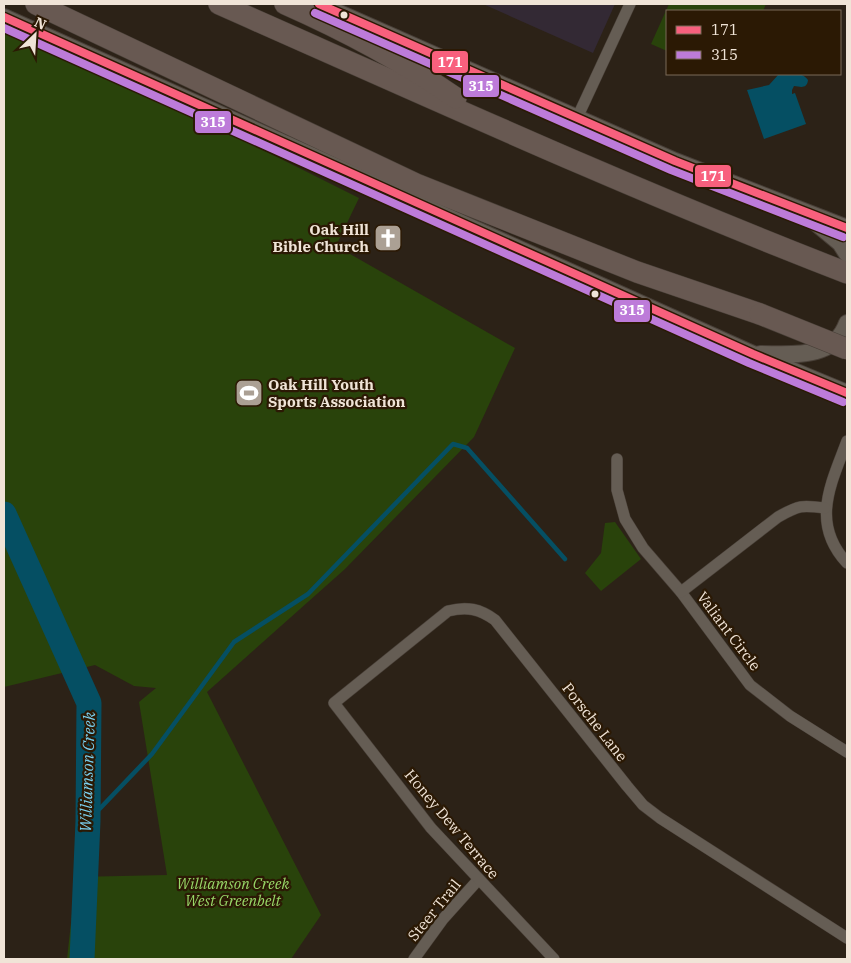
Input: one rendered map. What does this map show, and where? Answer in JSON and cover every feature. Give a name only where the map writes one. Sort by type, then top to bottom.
[{"type":"highway","points":[[36,4],[416,184],[629,269],[760,314],[847,349]]},
{"type":"highway","points":[[219,4],[783,249],[847,273]]},
{"type":"highway","points":[[285,4],[364,42],[429,79],[499,127]]},
{"type":"main road","points":[[319,4],[676,161],[847,228]]},
{"type":"main road","points":[[4,16],[753,354],[847,393]]},
{"type":"main road","points":[[800,211],[840,243],[847,254]]},
{"type":"main road","points":[[753,354],[814,353],[830,346],[845,330],[847,323]]},
{"type":"street","points":[[577,118],[630,4]]},
{"type":"street","points":[[847,441],[831,483],[825,508],[830,538],[847,563]]},
{"type":"street","points":[[617,459],[617,490],[625,519],[643,548],[681,592]]},
{"type":"street","name":"Valiant Circle","points":[[825,508],[805,505],[795,507],[778,517],[681,592],[750,685],[790,716],[847,752]]},
{"type":"street","name":"Porsche Lane","points":[[334,702],[448,611],[458,608],[471,608],[484,612],[495,620],[643,805],[683,834],[847,938]]},
{"type":"street","name":"Honey Dew Terrace","points":[[334,702],[431,828],[554,959]]},
{"type":"street","name":"Steer Trail","points":[[414,959],[443,919],[478,880]]},
{"type":"shaded area","points":[[483,4],[615,4],[593,53]]},
{"type":"green space","points":[[669,4],[766,4],[763,10],[666,10]]},
{"type":"green space","points":[[666,11],[666,51],[651,44]]},
{"type":"green space","name":"Oak Hill Youth Sports Association","points":[[4,30],[255,146],[359,198],[336,246],[515,348],[474,437],[345,569],[207,692],[321,915],[291,959],[67,959],[76,877],[167,875],[139,702],[156,688],[134,686],[95,665],[4,687]]},
{"type":"green space","points":[[615,522],[641,559],[601,591],[585,573],[601,553],[605,523]]},
{"type":"water","points":[[778,75],[802,75],[808,80],[805,86],[794,86],[792,90],[792,94],[795,93],[806,124],[764,139],[747,90],[769,85]]},
{"type":"waterway","points":[[88,821],[152,754],[234,642],[308,594],[453,444],[467,448],[565,559]]},
{"type":"waterway","name":"Williamson Creek","points":[[4,514],[89,703],[88,821],[82,959]]},
{"type":"transit line","name":"171","points":[[319,4],[675,161],[847,228]]},
{"type":"transit line","name":"315","points":[[315,13],[671,170],[843,237]]},
{"type":"transit line","name":"171","points":[[4,17],[753,354],[847,393]]},
{"type":"transit line","name":"315","points":[[4,28],[749,363],[843,402]]},
{"type":"place","name":"Oak Hill Bible Church","points":[[388,238]]},
{"type":"place","name":"Oak Hill Youth Sports Association","points":[[249,393]]},
{"type":"park label","name":"Williamson Creek West Greenbelt","points":[[233,892]]}]
